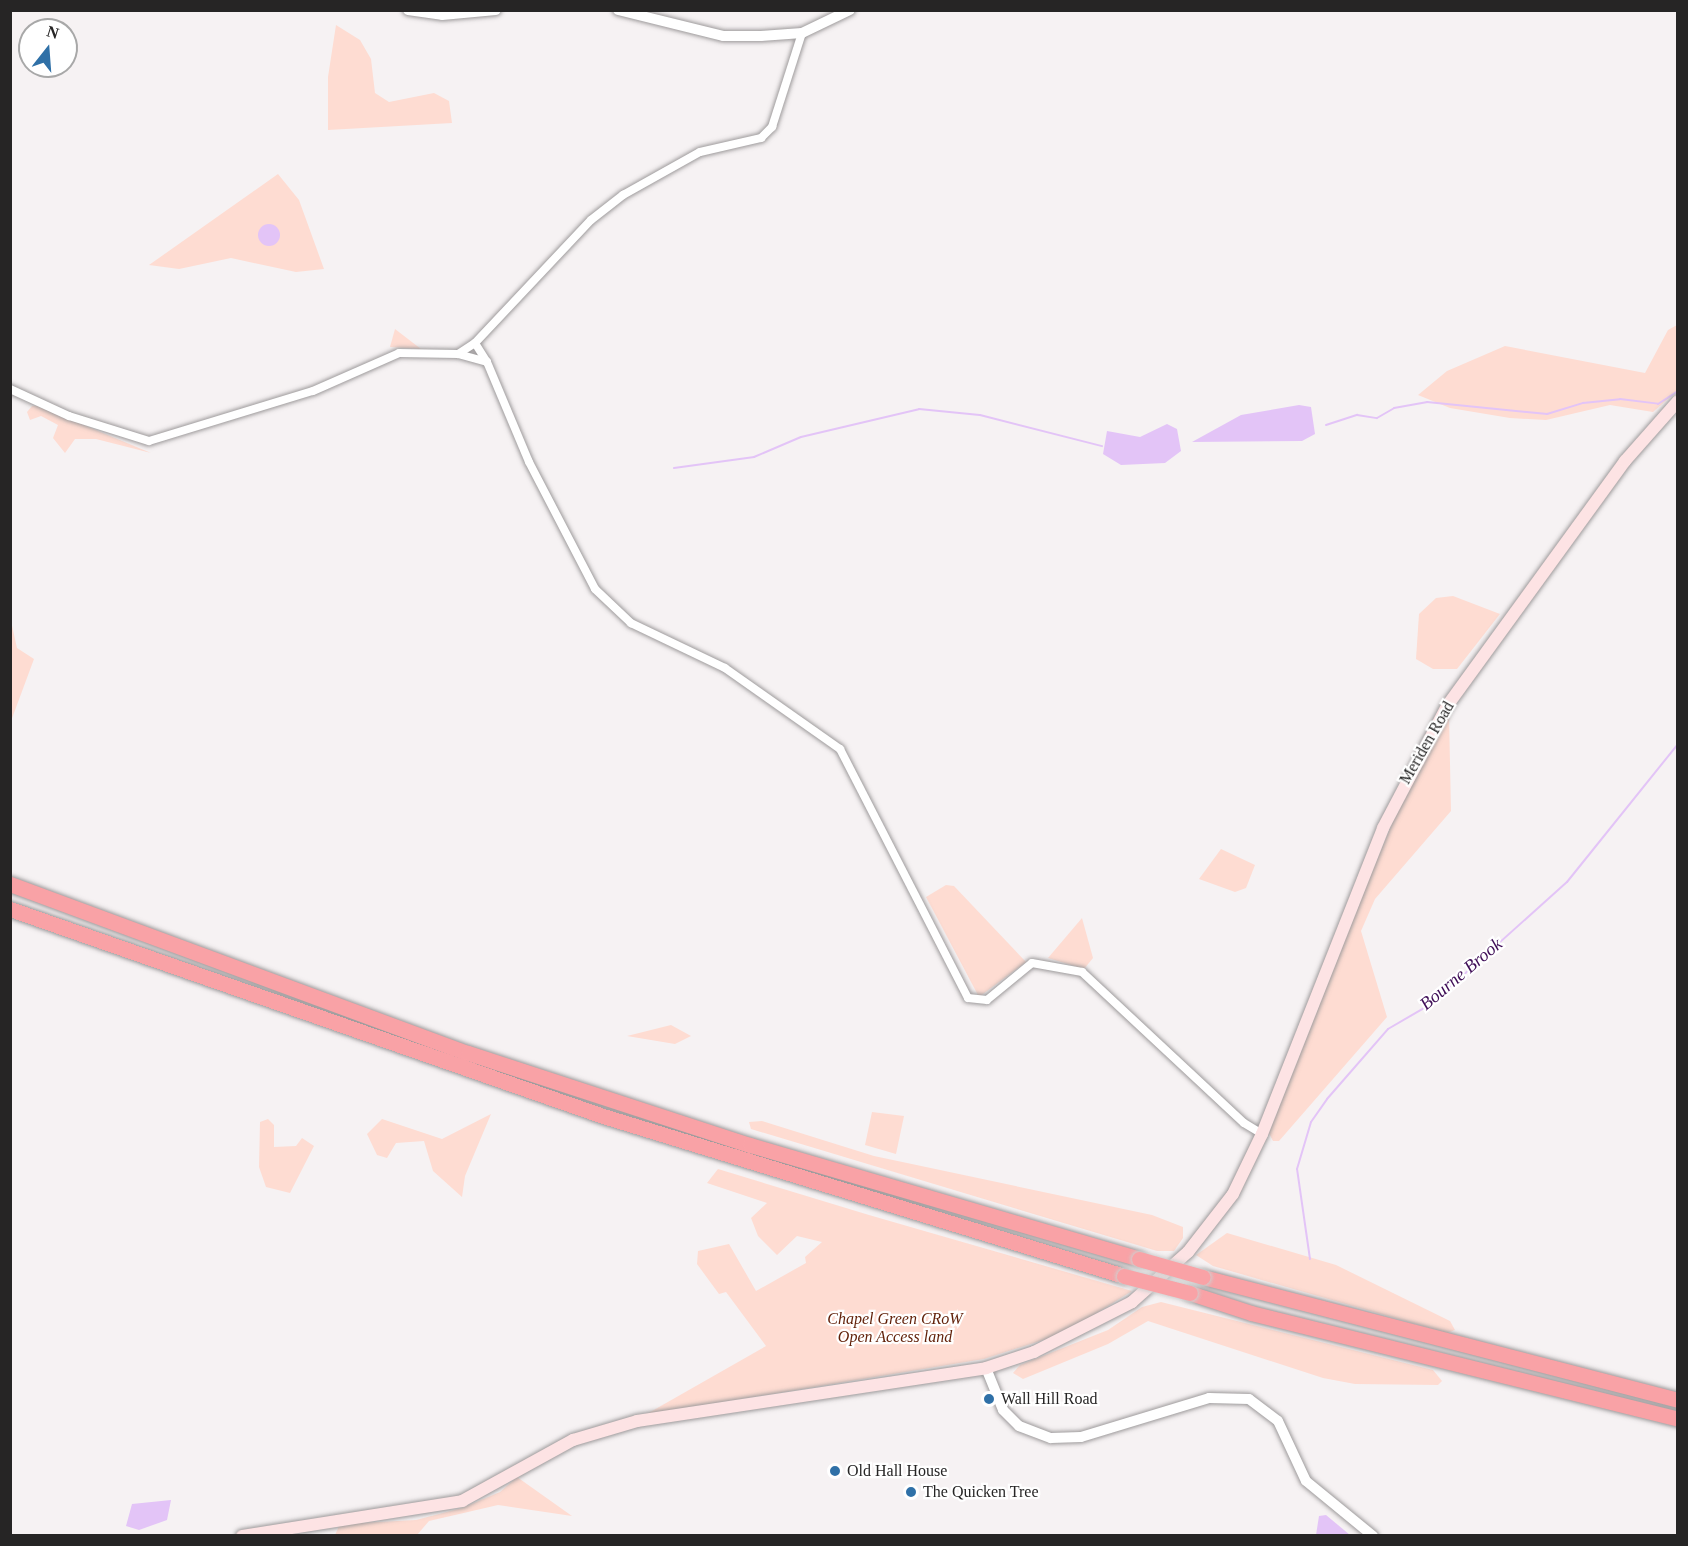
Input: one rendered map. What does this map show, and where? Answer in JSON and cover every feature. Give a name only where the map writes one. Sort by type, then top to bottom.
[{"type":"highway","points":[[10,884],[468,1053],[750,1145],[1203,1277],[1677,1400]]},
{"type":"highway","points":[[10,909],[571,1105],[1124,1276],[1190,1293],[1251,1313],[1677,1419]]},
{"type":"main road","name":"Meriden Road","points":[[242,1536],[462,1501],[573,1440],[637,1421],[986,1368],[1090,1327],[1165,1275],[1214,1221],[1262,1134],[1414,761],[1447,706],[1625,461],[1677,401]]},
{"type":"street","points":[[408,10],[442,15],[496,10]]},
{"type":"street","points":[[618,10],[723,36],[802,33],[850,10]]},
{"type":"street","points":[[458,354],[475,344],[591,220],[623,195],[700,152],[761,138],[772,127],[802,33]]},
{"type":"street","points":[[475,344],[487,362],[529,462],[596,589],[631,623],[725,668],[840,749],[968,998],[987,1000],[1032,963],[1082,972],[1244,1123],[1262,1134]]},
{"type":"street","points":[[10,389],[69,416],[149,441],[313,392],[399,353],[458,354],[487,362]]},
{"type":"street","points":[[986,1368],[1003,1410],[1019,1426],[1051,1438],[1081,1437],[1209,1398],[1249,1399],[1278,1421],[1306,1482],[1373,1536]]},
{"type":"green space","points":[[336,25],[360,40],[371,59],[375,93],[389,102],[434,93],[449,101],[452,123],[328,130],[328,77]]},
{"type":"green space","points":[[278,174],[299,200],[324,269],[296,272],[231,258],[179,269],[149,265]]},
{"type":"green space","points":[[1677,325],[1677,391],[1653,412],[1610,405],[1546,420],[1510,418],[1450,408],[1418,395],[1447,371],[1505,346],[1645,373],[1668,330]]},
{"type":"green space","points":[[395,329],[421,349],[390,347]]},
{"type":"green space","points":[[32,406],[38,406],[151,453],[96,439],[75,439],[65,453],[53,438],[58,425],[41,416],[30,420],[27,412]]},
{"type":"green space","points":[[1453,596],[1500,614],[1457,669],[1433,669],[1416,659],[1419,614],[1436,598]]},
{"type":"green space","points":[[11,621],[17,648],[34,659],[11,721]]},
{"type":"green space","points":[[1449,715],[1451,811],[1375,899],[1361,931],[1387,1017],[1279,1141],[1273,1141],[1269,1133],[1374,867],[1406,791]]},
{"type":"green space","points":[[1221,849],[1255,865],[1246,888],[1235,892],[1199,879]]},
{"type":"green space","points":[[946,885],[954,886],[1026,962],[979,997],[926,897]]},
{"type":"green space","points":[[1082,918],[1093,958],[1084,969],[1048,958]]},
{"type":"green space","points":[[671,1025],[691,1036],[675,1044],[627,1036]]},
{"type":"green space","points":[[872,1112],[904,1116],[896,1154],[865,1145]]},
{"type":"green space","points":[[491,1114],[465,1176],[462,1197],[433,1171],[424,1141],[396,1143],[387,1158],[377,1155],[367,1134],[382,1119],[442,1139]]},
{"type":"green space","points":[[268,1119],[274,1125],[274,1147],[296,1146],[302,1138],[314,1146],[290,1193],[266,1187],[259,1167],[260,1122]]},
{"type":"green space","points":[[762,1121],[874,1156],[1152,1215],[1183,1227],[1183,1238],[1174,1251],[1157,1251],[751,1129],[749,1122]]},
{"type":"green space","name":"Chapel Green CRoW Open Access land","points":[[718,1169],[1132,1291],[1065,1333],[984,1359],[645,1415],[766,1346],[726,1292],[719,1294],[697,1264],[698,1251],[729,1244],[756,1291],[806,1263],[805,1257],[822,1242],[797,1236],[777,1255],[758,1236],[751,1218],[767,1203],[707,1183]]},
{"type":"green space","points":[[1227,1233],[1336,1265],[1450,1321],[1455,1330],[1447,1333],[1213,1266],[1196,1255]]},
{"type":"green space","points":[[1161,1302],[1433,1370],[1442,1381],[1438,1385],[1355,1384],[1323,1378],[1148,1321],[1108,1344],[1023,1379],[1013,1373],[1020,1365],[1108,1330],[1142,1307]]},
{"type":"green space","points":[[517,1477],[572,1516],[498,1505],[429,1521],[417,1535],[335,1535],[340,1524],[416,1520],[462,1508],[500,1492]]},
{"type":"shaded area","points":[[265,224],[273,224],[280,231],[280,239],[273,246],[265,246],[258,239],[258,231]]},
{"type":"shaded area","points":[[1299,405],[1311,407],[1315,434],[1302,441],[1192,442],[1241,415]]},
{"type":"shaded area","points":[[1167,424],[1177,429],[1181,451],[1165,463],[1121,465],[1103,454],[1107,431],[1140,437]]},
{"type":"shaded area","points":[[171,1500],[167,1520],[139,1530],[126,1526],[132,1504]]},
{"type":"shaded area","points":[[1326,1515],[1350,1535],[1316,1535],[1319,1516]]},
{"type":"waterway","points":[[1326,425],[1357,415],[1377,418],[1394,408],[1427,402],[1547,414],[1583,403],[1620,399],[1658,404],[1678,391]]},
{"type":"waterway","points":[[674,468],[754,457],[801,437],[919,409],[980,415],[1102,446]]},
{"type":"waterway","name":"Bourne Brook","points":[[1310,1259],[1297,1169],[1311,1122],[1327,1099],[1388,1029],[1431,1004],[1567,882],[1678,744]]},
{"type":"place","name":"Wall Hill Road","points":[[989,1399]]},
{"type":"place","name":"Old Hall House","points":[[835,1471]]},
{"type":"place","name":"The Quicken Tree","points":[[911,1492]]}]
